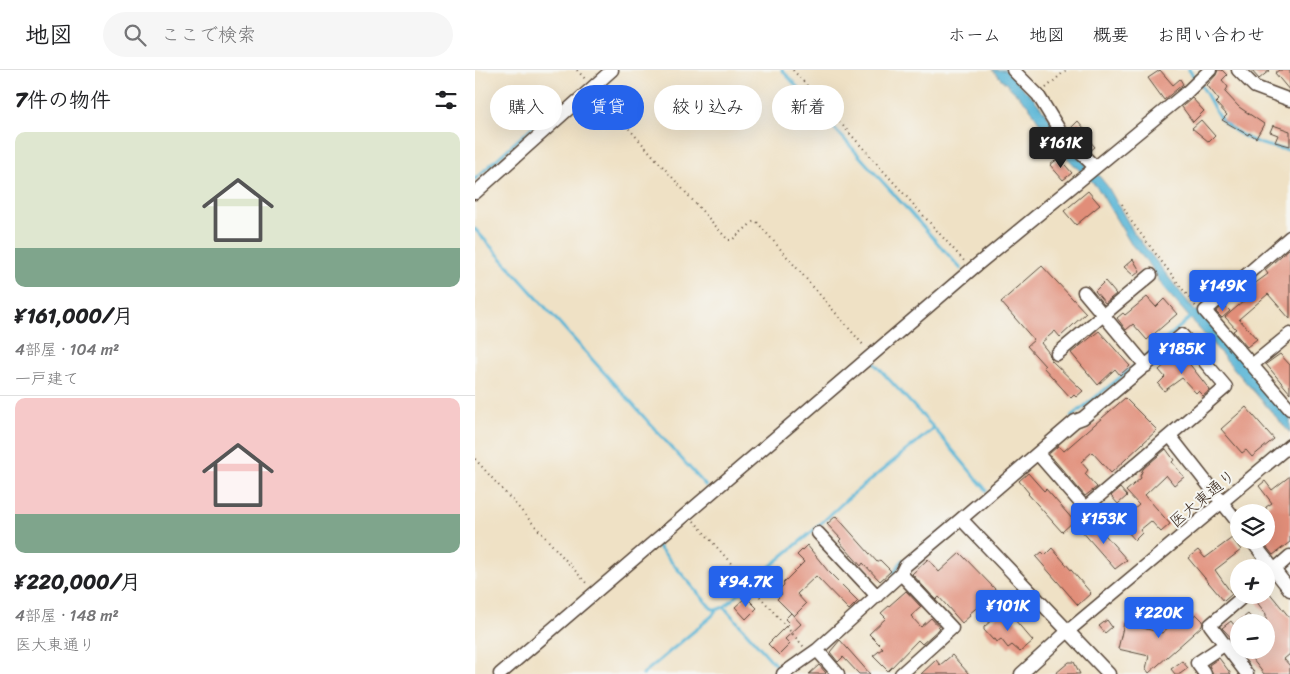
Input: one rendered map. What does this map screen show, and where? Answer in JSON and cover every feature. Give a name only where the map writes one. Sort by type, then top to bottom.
[{"type":"street","points":[[594,85],[612,70]]},
{"type":"street","points":[[1013,70],[1038,95],[1063,136],[1090,170]]},
{"type":"street","points":[[1238,70],[1255,87],[1289,100]]},
{"type":"street","points":[[500,674],[871,354],[1202,77]]},
{"type":"street","points":[[475,192],[572,105]]},
{"type":"street","points":[[1290,237],[1205,311],[1290,409]]},
{"type":"street","points":[[1057,354],[1151,275]]},
{"type":"street","points":[[1084,292],[1143,362]]},
{"type":"street","points":[[1252,365],[1290,334]]},
{"type":"street","points":[[783,674],[817,650],[874,593],[901,574],[905,566],[1038,454],[1143,362],[1182,335],[1225,387],[1085,508],[1038,454]]},
{"type":"street","points":[[1170,436],[1230,512]]},
{"type":"street","name":"医大東通り","points":[[1021,674],[1069,630],[1290,445]]},
{"type":"street","points":[[961,519],[1109,674]]},
{"type":"street","points":[[818,533],[874,593]]},
{"type":"street","points":[[1275,570],[1290,556]]},
{"type":"street","points":[[901,574],[952,628],[901,674]]},
{"type":"street","points":[[1275,578],[1290,590]]},
{"type":"street","points":[[1235,604],[1210,626],[1247,674]]},
{"type":"street","points":[[1205,674],[1197,663],[1224,645]]},
{"type":"street","points":[[817,650],[838,674]]},
{"type":"path","points":[[577,70],[590,85]]},
{"type":"path","points":[[793,70],[972,269]]},
{"type":"path","points":[[1038,95],[1065,70]]},
{"type":"path","points":[[630,130],[728,240],[732,240],[753,222],[757,222],[871,354]]},
{"type":"path","points":[[1122,204],[1131,221],[1198,309],[1205,311]]},
{"type":"path","points":[[475,459],[595,592]]},
{"type":"path","points":[[692,519],[804,647]]},
{"type":"water","points":[[992,70],[1005,70],[1035,100],[1087,166],[1081,172],[1051,141],[1028,105]]},
{"type":"water","points":[[1095,171],[1108,187],[1134,233],[1195,311],[1199,311],[1290,416],[1290,433],[1163,287],[1150,265],[1131,244],[1099,190],[1089,178]]},
{"type":"building","points":[[1160,70],[1173,85],[1180,79],[1183,84],[1164,100],[1148,78]]},
{"type":"building","points":[[1218,70],[1222,70],[1227,75],[1222,80],[1228,87],[1225,92],[1239,107],[1264,124],[1256,138],[1222,120],[1227,115],[1216,103],[1219,100],[1207,85]]},
{"type":"building","points":[[1251,70],[1270,70],[1259,79]]},
{"type":"building","points":[[1279,70],[1290,70],[1290,91],[1275,73]]},
{"type":"building","points":[[1192,98],[1204,111],[1193,122],[1182,107]]},
{"type":"building","points":[[1201,120],[1215,136],[1209,142],[1192,128]]},
{"type":"building","points":[[1078,121],[1084,128],[1081,131],[1095,147],[1090,151],[1069,130]]},
{"type":"building","points":[[1273,125],[1290,131],[1290,146],[1275,142],[1278,135],[1270,132]]},
{"type":"building","points":[[1059,158],[1072,173],[1063,180],[1050,165]]},
{"type":"building","points":[[1088,191],[1100,205],[1076,225],[1064,211]]},
{"type":"building","points":[[1290,248],[1290,319],[1268,294],[1239,319],[1257,339],[1247,347],[1233,331],[1236,329],[1225,317],[1244,301],[1239,295],[1268,274],[1265,270]]},
{"type":"building","points":[[1133,259],[1140,271],[1134,276],[1124,267]]},
{"type":"building","points":[[1042,266],[1086,313],[1060,337],[1055,331],[1041,343],[1049,353],[1051,360],[1083,391],[1076,397],[1074,395],[1071,398],[1043,367],[1045,366],[1027,346],[1034,340],[1001,302]]},
{"type":"building","points":[[1105,281],[1116,294],[1105,303],[1095,291]]},
{"type":"building","points":[[1147,297],[1156,307],[1164,299],[1177,314],[1147,340],[1133,324],[1126,330],[1117,318],[1123,313],[1125,315]]},
{"type":"building","points":[[1224,305],[1230,311],[1222,318],[1216,312]]},
{"type":"building","points":[[1099,331],[1130,366],[1120,375],[1115,369],[1098,385],[1071,353]]},
{"type":"building","points":[[1180,352],[1210,390],[1203,396],[1198,391],[1196,393],[1182,378],[1164,391],[1158,384],[1165,377],[1159,370]]},
{"type":"building","points":[[1280,354],[1290,365],[1290,393],[1266,364]]},
{"type":"building","points":[[1125,398],[1157,430],[1111,473],[1092,452],[1081,462],[1088,470],[1085,474],[1097,487],[1085,496],[1049,454],[1058,446],[1064,451]]},
{"type":"building","points":[[1246,407],[1274,439],[1252,457],[1246,450],[1242,453],[1221,429]]},
{"type":"building","points":[[1166,449],[1174,460],[1172,462],[1184,477],[1174,485],[1166,475],[1145,495],[1170,524],[1161,532],[1151,521],[1140,530],[1142,533],[1135,540],[1119,522],[1139,505],[1126,491],[1141,478],[1143,469]]},
{"type":"building","points":[[1028,473],[1044,491],[1046,489],[1074,521],[1062,532],[1019,481]]},
{"type":"building","points":[[1290,476],[1290,542],[1273,555],[1268,549],[1275,549],[1275,504],[1270,504],[1272,503],[1259,486],[1265,481],[1272,490]]},
{"type":"building","points":[[1120,488],[1127,496],[1118,504],[1111,496]]},
{"type":"building","points":[[836,516],[877,562],[880,560],[891,571],[880,581],[863,563],[861,566],[827,524]]},
{"type":"building","points":[[1092,520],[1127,560],[1115,569],[1081,530]]},
{"type":"building","points":[[1230,539],[1230,549],[1241,550],[1215,570],[1230,591],[1230,596],[1224,601],[1188,558],[1198,550],[1205,558]]},
{"type":"building","points":[[807,545],[828,571],[858,601],[849,610],[816,576],[797,594],[806,604],[794,616],[777,599],[782,594],[778,591],[784,585],[783,583],[804,562],[797,555]]},
{"type":"building","points":[[1052,548],[1091,593],[1078,605],[1036,557],[1042,552],[1045,555]]},
{"type":"building","points":[[960,553],[997,591],[969,614],[971,615],[962,623],[939,597],[936,600],[912,574],[928,559],[939,572]]},
{"type":"building","points":[[906,591],[921,607],[911,616],[921,627],[931,618],[940,628],[922,644],[918,640],[888,671],[873,656],[883,648],[869,634],[886,618],[881,613]]},
{"type":"building","points":[[746,597],[757,608],[746,619],[735,607]]},
{"type":"building","points":[[1275,600],[1290,618],[1290,654],[1284,659],[1290,666],[1290,674],[1264,674],[1252,659],[1275,659],[1275,614],[1266,614],[1258,604],[1275,604]]},
{"type":"building","points":[[1187,611],[1192,617],[1196,614],[1203,621],[1202,626],[1149,673],[1146,669],[1149,656],[1118,649],[1124,623],[1162,633]]},
{"type":"building","points":[[1008,612],[1033,641],[1020,652],[1012,645],[1008,648],[1001,639],[997,642],[995,639],[993,640],[984,630],[984,627],[1000,613],[1002,615]]},
{"type":"building","points":[[791,613],[801,624],[785,639],[790,644],[779,655],[768,644],[789,623],[785,619]]},
{"type":"building","points":[[1107,620],[1112,627],[1105,633],[1099,626]]},
{"type":"building","points":[[1230,622],[1230,636],[1222,628]]},
{"type":"building","points":[[840,640],[870,674],[859,674],[843,657],[838,662],[830,652]]},
{"type":"building","points":[[952,655],[969,674],[921,674],[936,660],[940,665]]},
{"type":"building","points":[[1219,658],[1231,674],[1213,674],[1209,665]]},
{"type":"building","points":[[1182,661],[1188,668],[1180,674],[1175,674],[1171,669]]},
{"type":"building","points":[[1069,662],[1074,662],[1080,674],[1055,674]]},
{"type":"building","points":[[819,665],[825,674],[809,674]]},
{"type":"waterway","points":[[782,70],[961,269]]},
{"type":"waterway","points":[[1189,70],[1196,79]]},
{"type":"waterway","points":[[1200,84],[1220,118],[1235,131],[1262,144],[1290,150]]},
{"type":"waterway","points":[[475,179],[529,130]]},
{"type":"waterway","points":[[475,229],[706,486]]},
{"type":"waterway","points":[[1143,359],[1191,317]]},
{"type":"waterway","points":[[872,361],[934,428],[986,490]]},
{"type":"waterway","points":[[1071,417],[1138,363]]},
{"type":"waterway","points":[[724,607],[814,530],[847,499],[934,428]]},
{"type":"waterway","points":[[656,544],[711,608],[716,610],[724,607],[779,669]]},
{"type":"waterway","points":[[894,573],[902,560]]},
{"type":"waterway","points":[[643,674],[712,616],[716,610]]},
{"type":"waterway","points":[[774,674],[782,667]]}]
